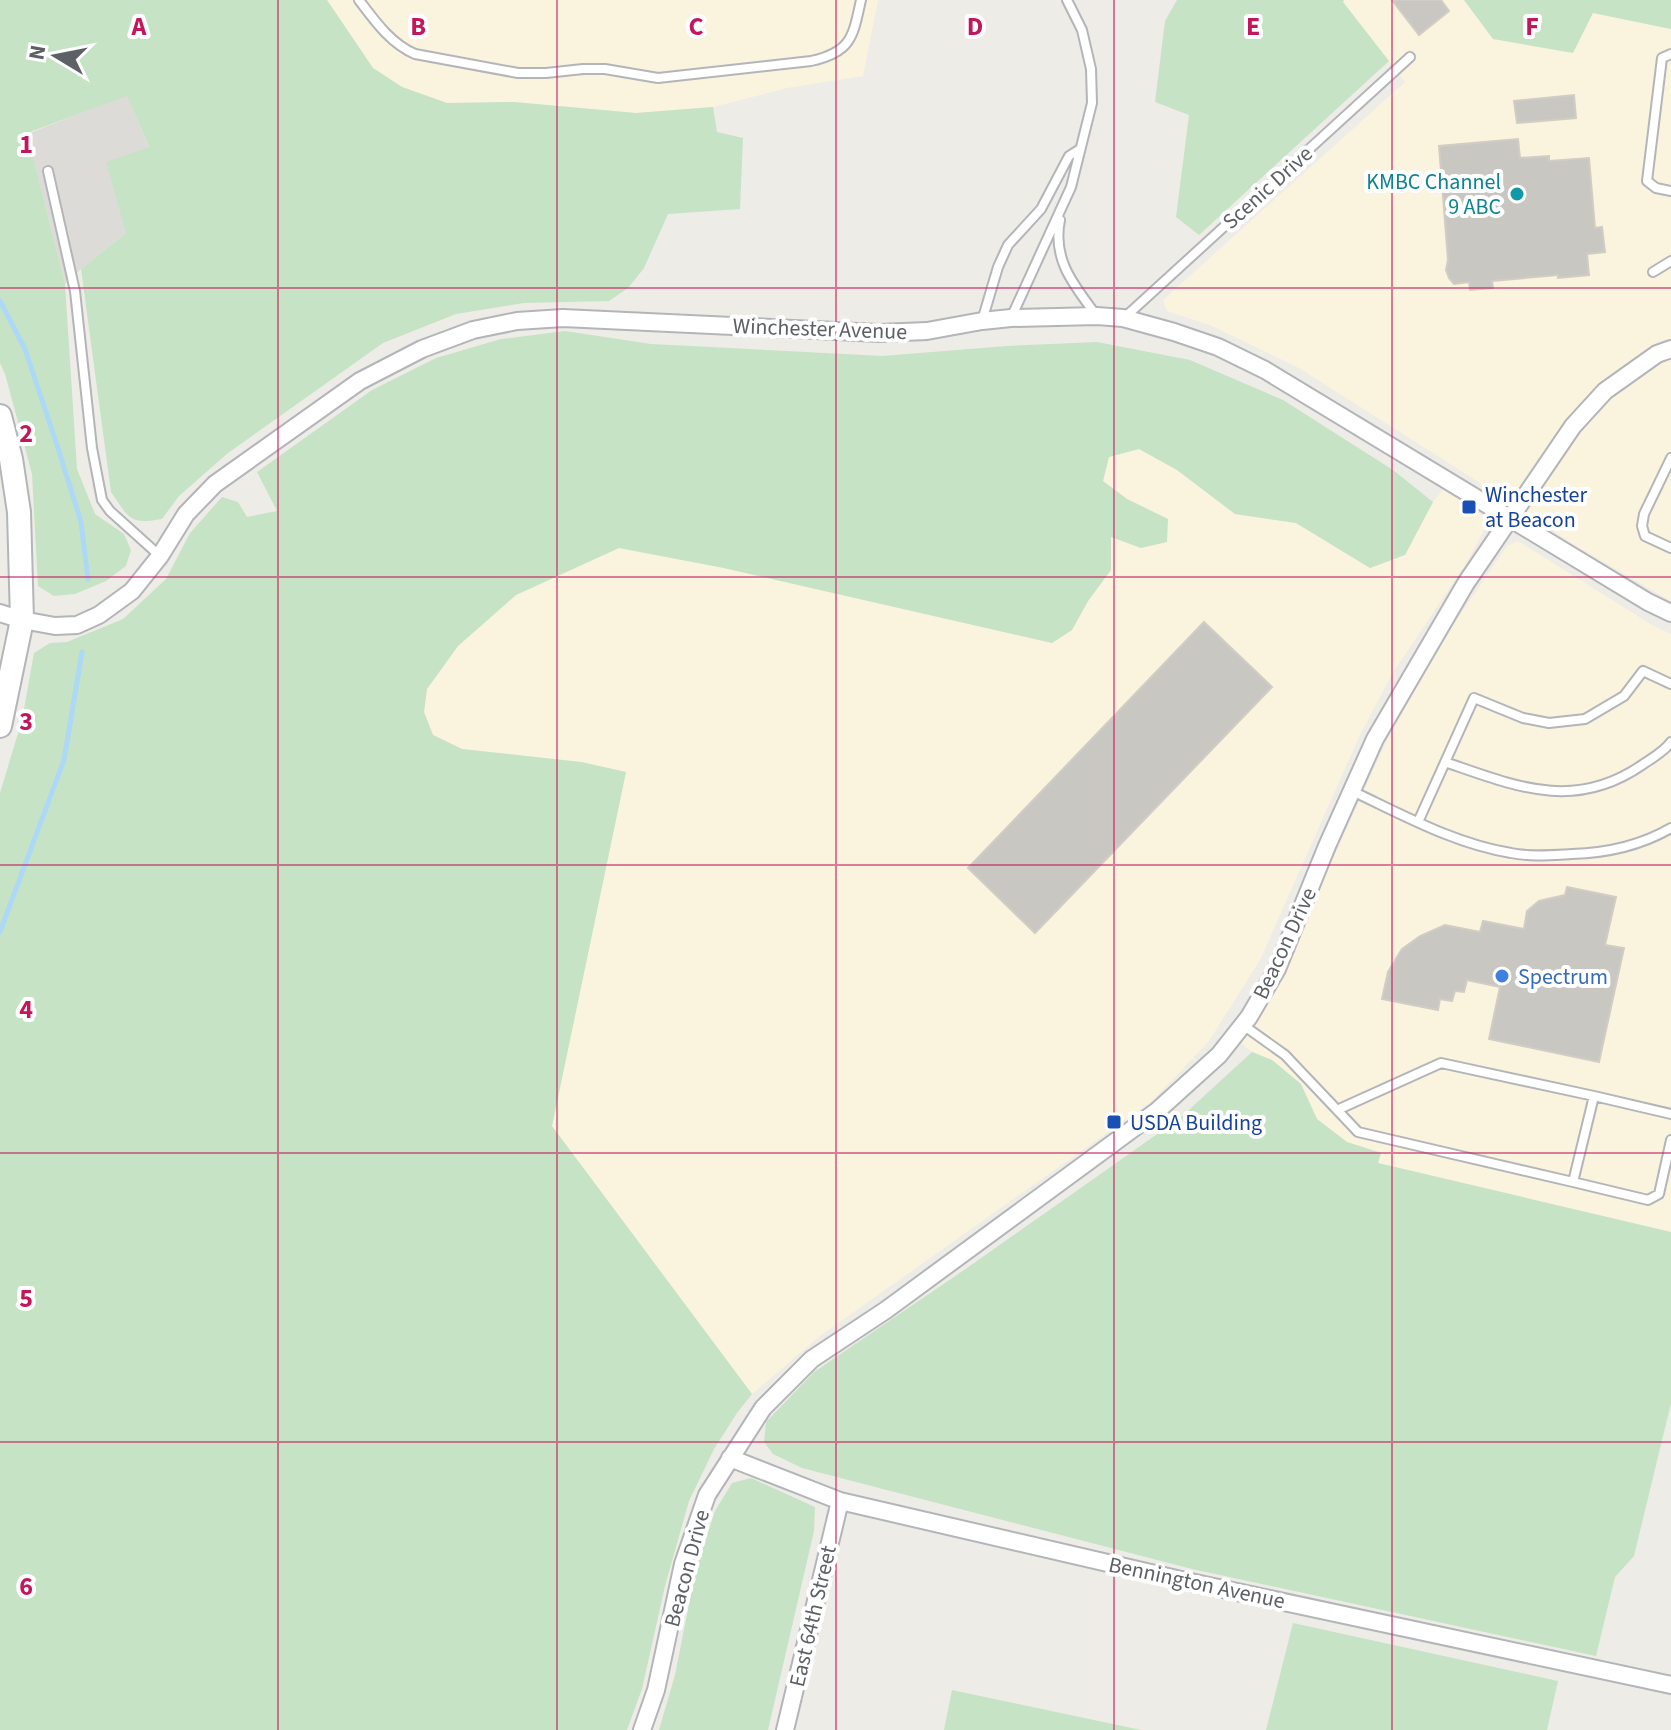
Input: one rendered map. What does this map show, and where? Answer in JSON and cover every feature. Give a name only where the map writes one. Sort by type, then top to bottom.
[{"type":"main road","points":[[0,416],[11,459],[19,512],[22,620],[0,726]]},
{"type":"street","name":"Winchester Avenue","points":[[0,613],[55,626],[77,625],[99,615],[132,591],[160,556],[186,514],[215,484],[360,381],[422,349],[473,330],[517,321],[563,318],[879,333],[927,331],[1011,318],[1097,316],[1123,318],[1174,332],[1218,347],[1265,370],[1510,519],[1669,607]]},
{"type":"street","name":"Beacon Drive","points":[[642,1730],[656,1690],[683,1564],[707,1495],[763,1408],[812,1359],[886,1310],[1157,1111],[1219,1055],[1277,969],[1375,739],[1466,583],[1573,426],[1605,391],[1657,354],[1671,349]]},
{"type":"street","name":"Bennington Avenue","points":[[730,1458],[840,1501],[1181,1580],[1671,1685]]},
{"type":"street","name":"East 64th Street","points":[[785,1730],[840,1501]]},
{"type":"lane","points":[[359,0],[391,38],[415,54],[518,73],[605,69],[658,78],[824,58],[847,44],[853,34],[861,0]]},
{"type":"lane","points":[[1011,318],[1071,187],[1092,103],[1091,69],[1082,30],[1067,0]]},
{"type":"lane","points":[[1671,54],[1662,58],[1647,181],[1656,188],[1671,191]]},
{"type":"lane","name":"Scenic Drive","points":[[1123,318],[1410,57]]},
{"type":"lane","points":[[982,321],[1008,245],[1041,209],[1069,156],[1080,149]]},
{"type":"lane","points":[[48,171],[75,291],[92,448],[102,500],[160,556]]},
{"type":"lane","points":[[1064,203],[1058,246],[1065,269],[1097,316]]},
{"type":"lane","points":[[1653,272],[1671,261]]},
{"type":"lane","points":[[1671,458],[1644,514],[1642,526],[1645,536],[1671,548]]},
{"type":"lane","points":[[1418,822],[1474,698],[1523,718],[1549,723],[1585,719],[1624,696],[1643,671],[1671,684]]},
{"type":"lane","points":[[1445,762],[1514,785],[1548,791],[1589,790],[1628,775],[1666,749],[1671,742]]},
{"type":"lane","points":[[1352,791],[1478,846],[1514,854],[1568,854],[1624,849],[1671,828]]},
{"type":"lane","points":[[1242,1025],[1285,1055],[1358,1132],[1648,1200],[1659,1194],[1671,1140]]},
{"type":"lane","points":[[1337,1110],[1441,1063],[1671,1114]]},
{"type":"lane","points":[[1573,1182],[1594,1096]]},
{"type":"shaded area","points":[[327,0],[878,0],[863,76],[787,88],[713,107],[636,113],[514,102],[447,103],[402,87],[373,68]]},
{"type":"shaded area","points":[[1344,0],[1464,0],[1493,39],[1593,13],[1671,29],[1671,601],[1569,542],[1299,368],[1212,326],[1167,311],[1163,300],[1405,82]]},
{"type":"shaded area","points":[[127,95],[149,148],[126,233],[65,284],[27,134]]},
{"type":"shaded area","points":[[1139,449],[1177,470],[1235,514],[1296,523],[1370,568],[1405,555],[1433,502],[1443,490],[1484,516],[1485,529],[1465,565],[1392,674],[1358,739],[1260,960],[1209,1041],[1152,1101],[820,1336],[752,1394],[552,1126],[626,772],[581,762],[462,749],[433,735],[424,712],[427,689],[458,646],[516,595],[619,548],[724,568],[1052,643],[1072,630],[1111,570],[1111,536],[1168,519],[1127,499],[1103,481],[1108,457]]},
{"type":"shaded area","points":[[1518,541],[1671,634],[1671,1232],[1378,1163],[1380,1152],[1347,1142],[1317,1119],[1301,1084],[1272,1060],[1252,1052],[1241,1043],[1275,986],[1386,742],[1447,634],[1507,546]]},
{"type":"green space","points":[[0,0],[327,0],[373,68],[402,87],[447,103],[514,102],[636,113],[713,107],[717,132],[743,138],[740,209],[668,214],[644,268],[628,288],[609,301],[524,303],[456,314],[383,343],[228,453],[179,496],[162,519],[143,521],[126,514],[111,492],[81,269],[126,233],[106,162],[149,147],[127,96],[27,133],[65,284],[77,469],[95,514],[124,534],[131,550],[126,566],[106,581],[75,594],[54,596],[38,586],[32,474],[0,363]]},
{"type":"green space","points":[[1177,0],[1344,0],[1389,61],[1199,235],[1176,217],[1189,115],[1155,102],[1165,21]]},
{"type":"green space","points":[[1464,0],[1671,0],[1671,29],[1593,13],[1573,53],[1493,39]]},
{"type":"green space","points":[[565,331],[651,344],[882,356],[1097,342],[1190,360],[1283,400],[1393,470],[1433,502],[1405,555],[1370,568],[1296,523],[1235,514],[1177,470],[1139,449],[1109,457],[1103,481],[1127,499],[1168,519],[1167,542],[1141,548],[1111,537],[1111,570],[1072,630],[1052,643],[724,568],[619,548],[516,595],[458,646],[427,689],[424,712],[433,735],[462,749],[581,762],[626,772],[552,1126],[752,1394],[714,1449],[689,1501],[665,1586],[642,1689],[627,1730],[0,1730],[0,793],[22,720],[34,653],[50,643],[67,642],[123,619],[166,579],[190,533],[222,497],[238,502],[247,517],[277,511],[257,472],[372,390],[436,358],[501,339]]},
{"type":"green space","points":[[1252,1052],[1272,1060],[1301,1084],[1317,1119],[1347,1142],[1381,1153],[1378,1163],[1671,1232],[1671,1403],[1634,1556],[1615,1577],[1596,1656],[1192,1569],[802,1468],[773,1454],[764,1442],[766,1422],[814,1372],[1180,1118]]},
{"type":"green space","points":[[751,1478],[815,1507],[814,1531],[768,1730],[659,1730],[675,1675],[696,1569],[715,1511],[732,1483]]},
{"type":"green space","points":[[1293,1623],[1558,1681],[1547,1730],[1266,1730]]},
{"type":"green space","points":[[952,1690],[1141,1730],[944,1730]]},
{"type":"building","points":[[1392,0],[1441,0],[1449,11],[1419,35]]},
{"type":"building","points":[[1574,95],[1576,118],[1517,123],[1514,101]]},
{"type":"building","name":"KMBC Channel 9 ABC","points":[[1518,139],[1520,158],[1549,156],[1549,161],[1589,158],[1595,228],[1602,227],[1605,252],[1587,254],[1589,275],[1492,281],[1493,288],[1470,290],[1469,282],[1454,284],[1446,270],[1448,260],[1439,146]]},
{"type":"building","points":[[1204,622],[1272,687],[1035,933],[968,868]]},
{"type":"building","name":"Spectrum","points":[[1567,887],[1616,897],[1605,945],[1624,948],[1599,1062],[1489,1039],[1500,987],[1467,980],[1464,992],[1455,991],[1452,1001],[1440,999],[1438,1010],[1382,999],[1388,972],[1402,949],[1420,936],[1445,925],[1480,932],[1483,921],[1524,929],[1527,911],[1539,901],[1565,895]]},
{"type":"waterway","points":[[0,301],[25,349],[57,445],[81,522],[88,579]]},
{"type":"waterway","points":[[0,932],[64,760],[82,652]]},
{"type":"place","name":"KMBC Channel 9 ABC","points":[[1517,194]]},
{"type":"place","name":"Winchester at Beacon","points":[[1469,507]]},
{"type":"place","name":"Spectrum","points":[[1502,976]]},
{"type":"place","name":"USDA Building","points":[[1114,1122]]}]
